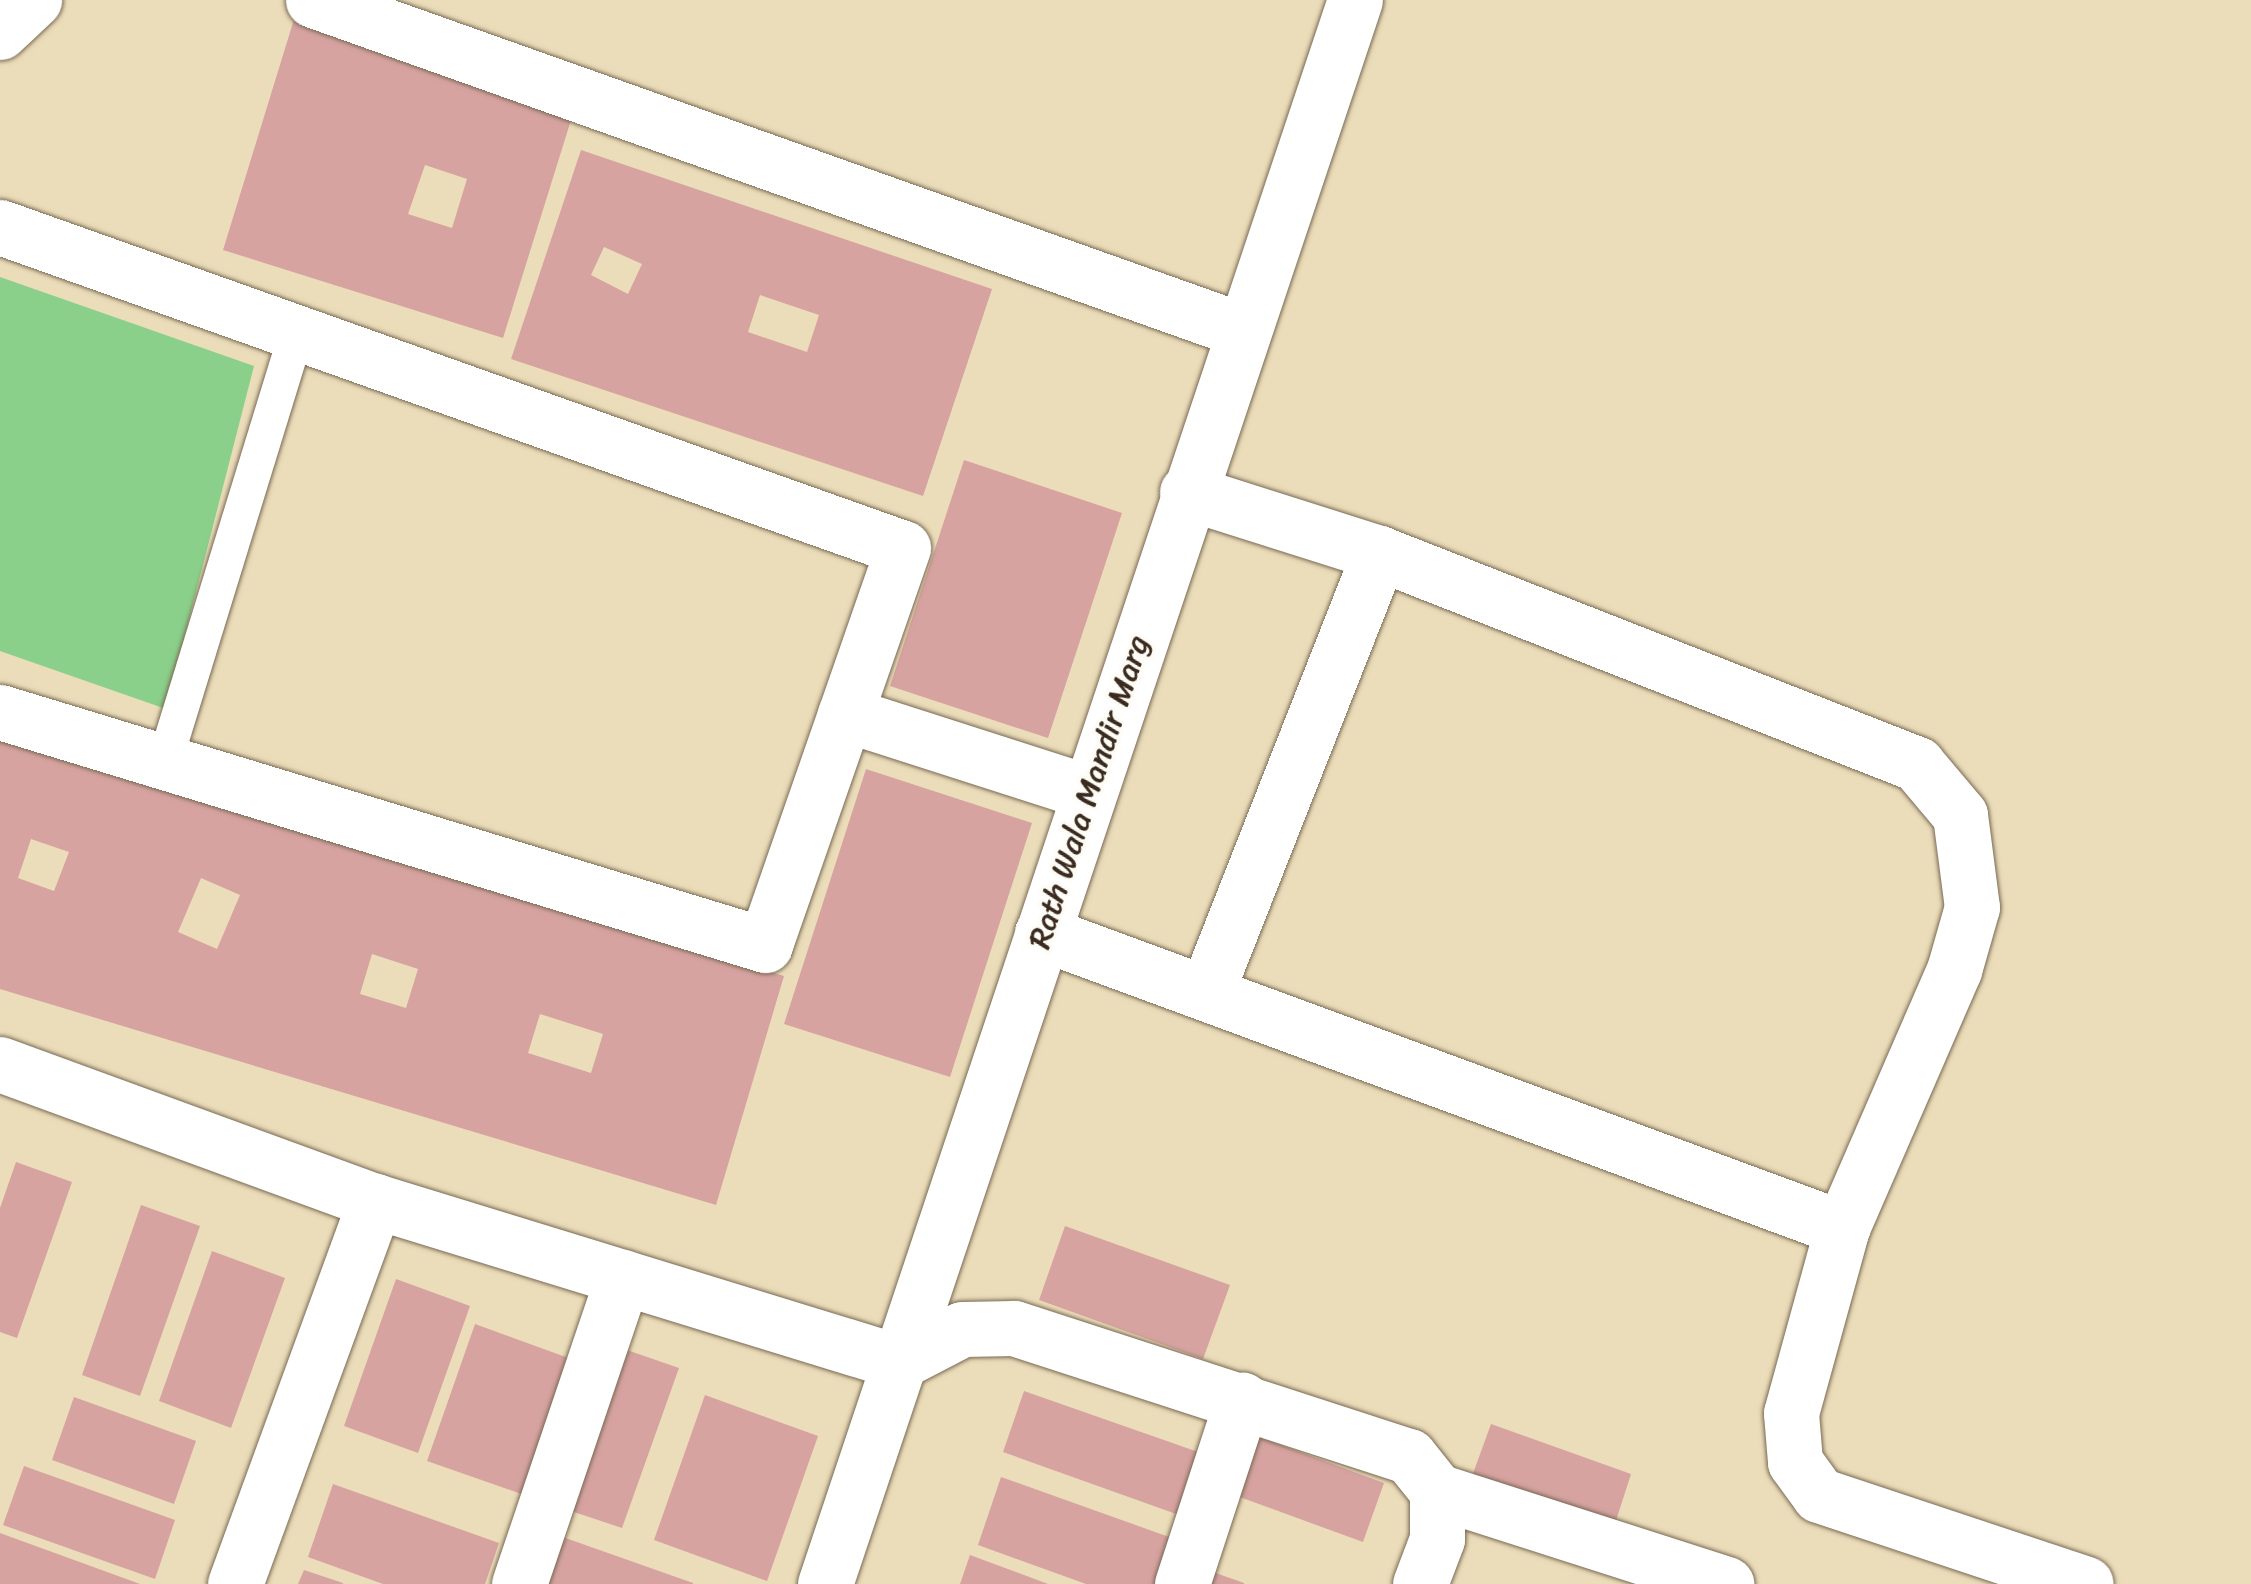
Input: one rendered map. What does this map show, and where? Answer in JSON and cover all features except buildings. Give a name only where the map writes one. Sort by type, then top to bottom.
[{"type":"street","points":[[0,32],[34,0]]},
{"type":"street","name":"Rath Wala Mandir Marg","points":[[825,1584],[1186,492],[1355,0]]},
{"type":"street","points":[[336,3],[1244,331]]},
{"type":"street","points":[[0,228],[903,548],[765,945],[0,712]]},
{"type":"street","points":[[1186,492],[1379,553],[1917,764],[1960,815],[1972,907],[1954,970],[1842,1228],[1791,1413],[1795,1462],[1818,1495],[2086,1584]]},
{"type":"street","points":[[1206,993],[1379,553]]},
{"type":"street","points":[[845,714],[1088,792]]},
{"type":"street","points":[[1042,934],[1842,1228]]},
{"type":"street","points":[[0,1064],[375,1201],[899,1362],[962,1329],[1014,1328],[1409,1456],[1436,1491],[1726,1584]]},
{"type":"street","points":[[235,1584],[375,1201]]},
{"type":"street","points":[[519,1584],[623,1277]]},
{"type":"street","points":[[1182,1584],[1242,1400]]},
{"type":"street","points":[[1420,1584],[1438,1539],[1436,1491]]},
{"type":"lane","points":[[164,762],[296,333]]},
{"type":"green space","points":[[0,277],[254,366],[166,709],[0,651]]}]
